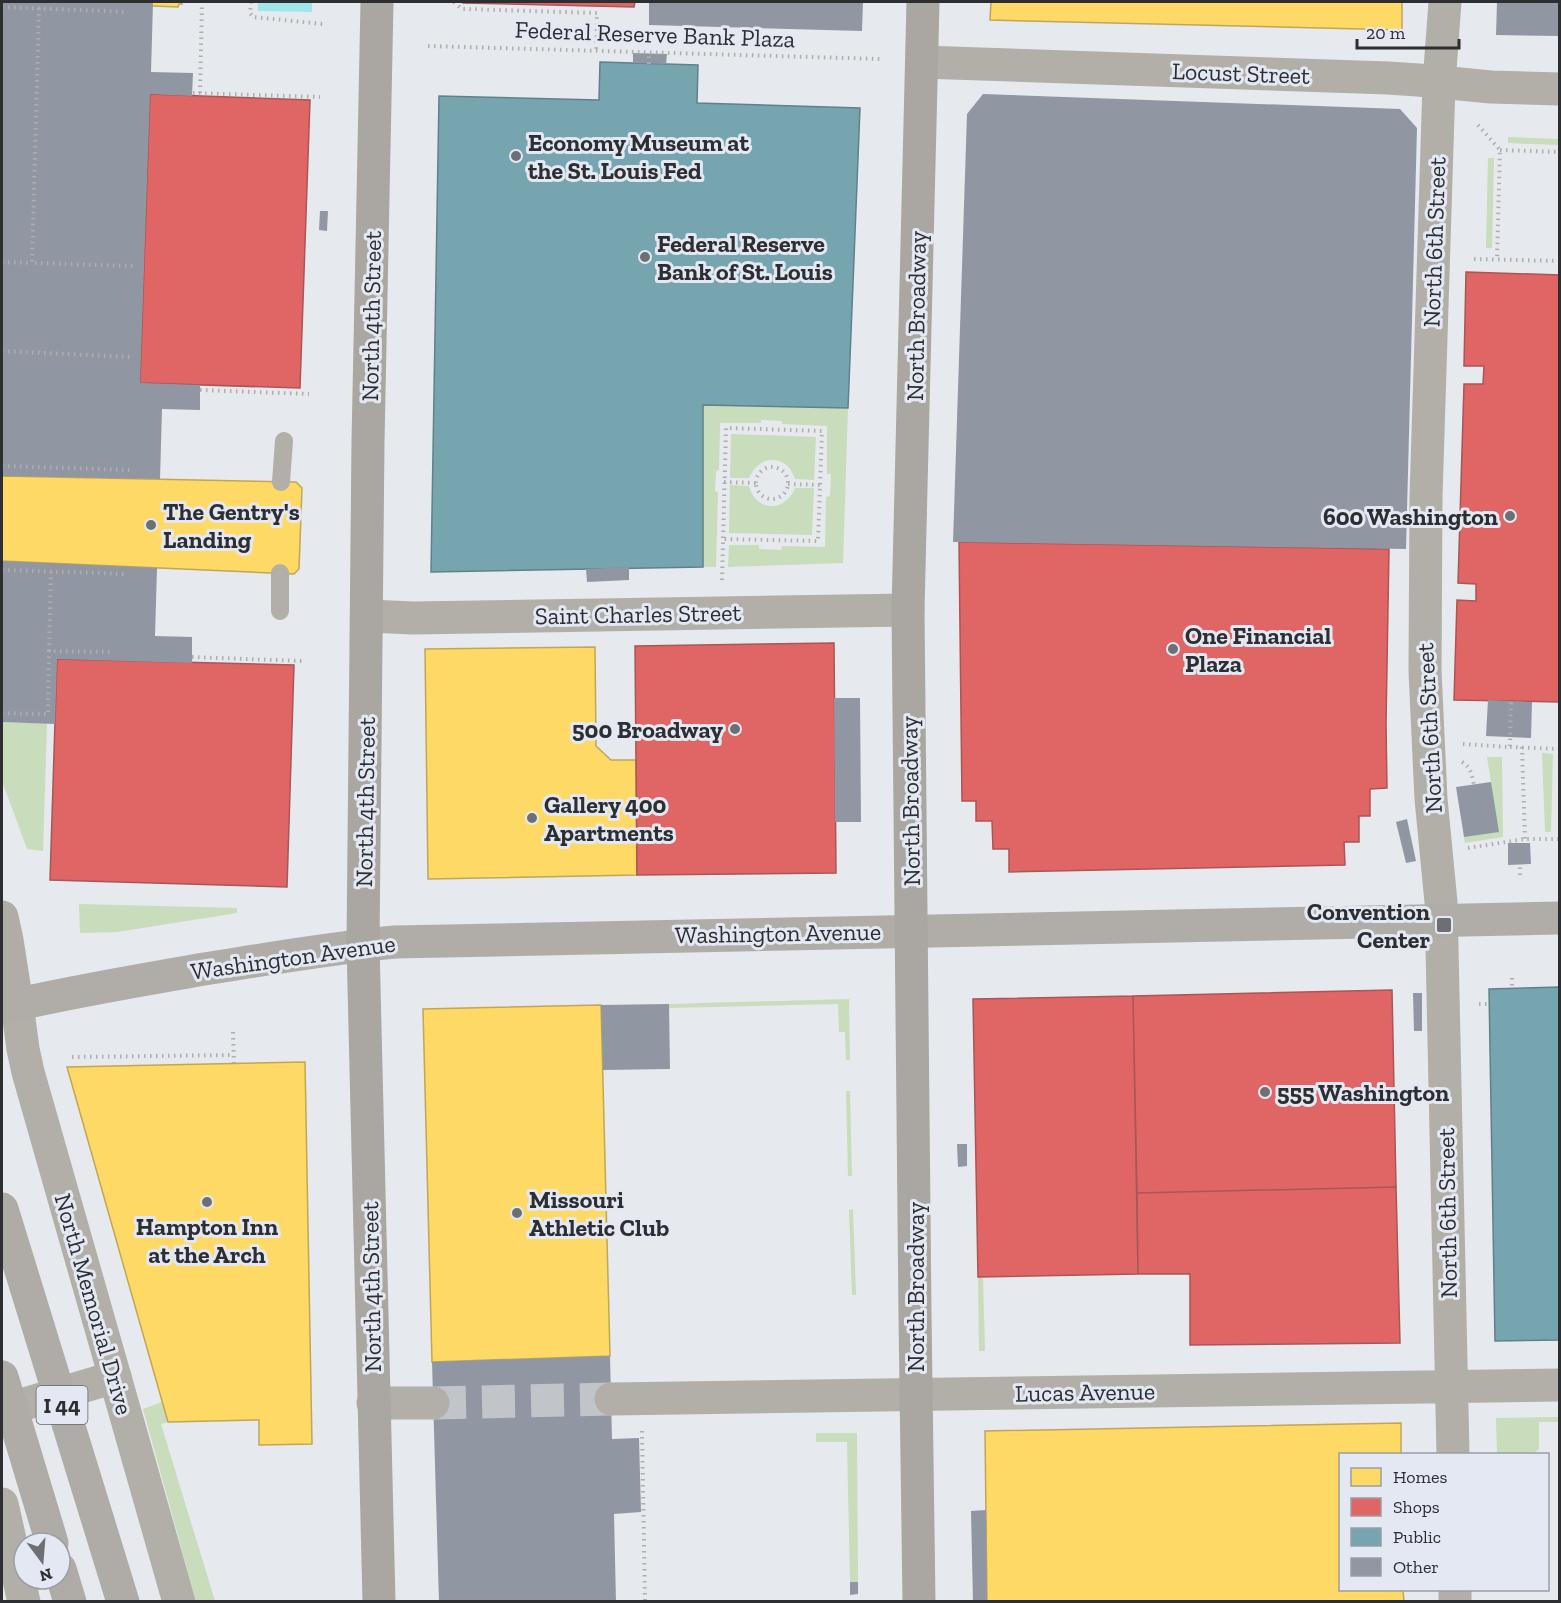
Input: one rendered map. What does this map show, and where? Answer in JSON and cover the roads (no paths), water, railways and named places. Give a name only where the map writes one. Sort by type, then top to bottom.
[{"type":"highway","name":"I 44","points":[[2,1209],[123,1602]]},
{"type":"highway","name":"I 44","points":[[2,1377],[48,1531]]},
{"type":"main road","name":"North 4th Street","points":[[377,2],[368,442],[363,945],[379,1602]]},
{"type":"main road","name":"North Broadway","points":[[919,1602],[908,610],[923,2]]},
{"type":"main road","points":[[2,917],[7,940],[9,1006]]},
{"type":"main road","name":"Washington Avenue","points":[[9,1006],[289,955],[363,945],[428,940],[1560,918]]},
{"type":"street","name":"North 6th Street","points":[[1445,2],[1439,83],[1425,588],[1427,739],[1441,920],[1453,1453]]},
{"type":"street","name":"Locust Street","points":[[922,62],[1388,78],[1491,87],[1560,89]]},
{"type":"street","name":"Saint Charles Street","points":[[368,616],[413,618],[908,610]]},
{"type":"street","name":"North Memorial Drive","points":[[9,1006],[179,1602]]},
{"type":"street","points":[[2,1409],[115,1377]]},
{"type":"street","name":"Lucas Avenue","points":[[611,1399],[1560,1386]]},
{"type":"street","points":[[373,1403],[433,1403]]},
{"type":"street","points":[[2,1504],[24,1602]]},
{"type":"lane","points":[[281,482],[284,441]]},
{"type":"lane","points":[[280,573],[280,611]]},
{"type":"water","points":[[258,2],[312,2],[312,12],[258,11]]},
{"type":"tunnel","points":[[433,1403],[611,1399]]},
{"type":"place","name":"Economy Museum at the St. Louis Fed","points":[[516,156]]},
{"type":"place","name":"Federal Reserve Bank of St. Louis","points":[[645,257]]},
{"type":"place","name":"600 Washington","points":[[1510,516]]},
{"type":"place","name":"The Gentry's Landing","points":[[151,525]]},
{"type":"place","name":"One Financial Plaza","points":[[1173,649]]},
{"type":"place","name":"500 Broadway","points":[[735,729]]},
{"type":"place","name":"Gallery 400 Apartments","points":[[532,818]]},
{"type":"place","name":"Convention Center","points":[[1444,925]]},
{"type":"place","name":"555 Washington","points":[[1265,1092]]},
{"type":"place","name":"Hampton Inn at the Arch","points":[[207,1202]]},
{"type":"place","name":"Missouri Athletic Club","points":[[517,1213]]}]
